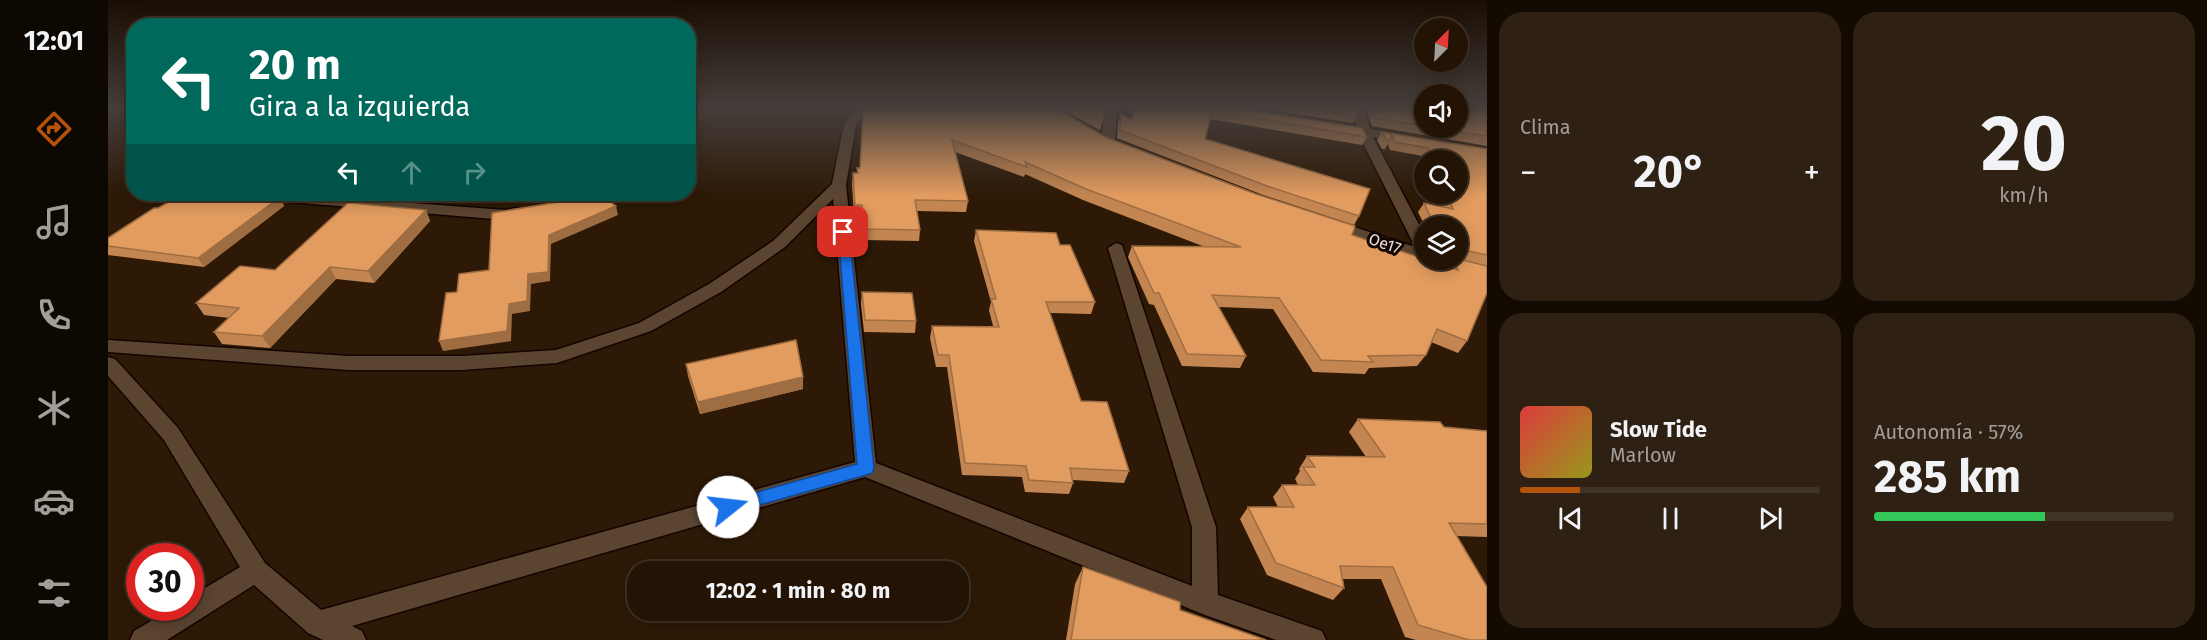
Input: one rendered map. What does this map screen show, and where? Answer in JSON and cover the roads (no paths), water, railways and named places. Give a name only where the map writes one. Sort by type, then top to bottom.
[{"type":"street","points":[[848,137],[839,185],[866,468]]},
{"type":"street","points":[[1100,137],[1114,144],[1113,137]]},
{"type":"street","points":[[1366,137],[1414,230]]},
{"type":"street","points":[[1394,137],[1420,141]]},
{"type":"street","points":[[108,346],[348,363],[462,363],[557,356],[645,327],[715,288],[779,244],[839,185]]},
{"type":"street","points":[[330,201],[506,215],[528,211]]},
{"type":"street","name":"Oe17","points":[[1313,219],[1414,252]]},
{"type":"street","points":[[1116,248],[1204,527],[1204,603]]},
{"type":"street","points":[[1468,268],[1487,273]]},
{"type":"street","points":[[108,364],[171,434],[256,571],[316,624],[353,640]]},
{"type":"street","points":[[316,624],[866,468],[1204,603],[1313,640]]},
{"type":"street","points":[[143,640],[256,571]]}]
